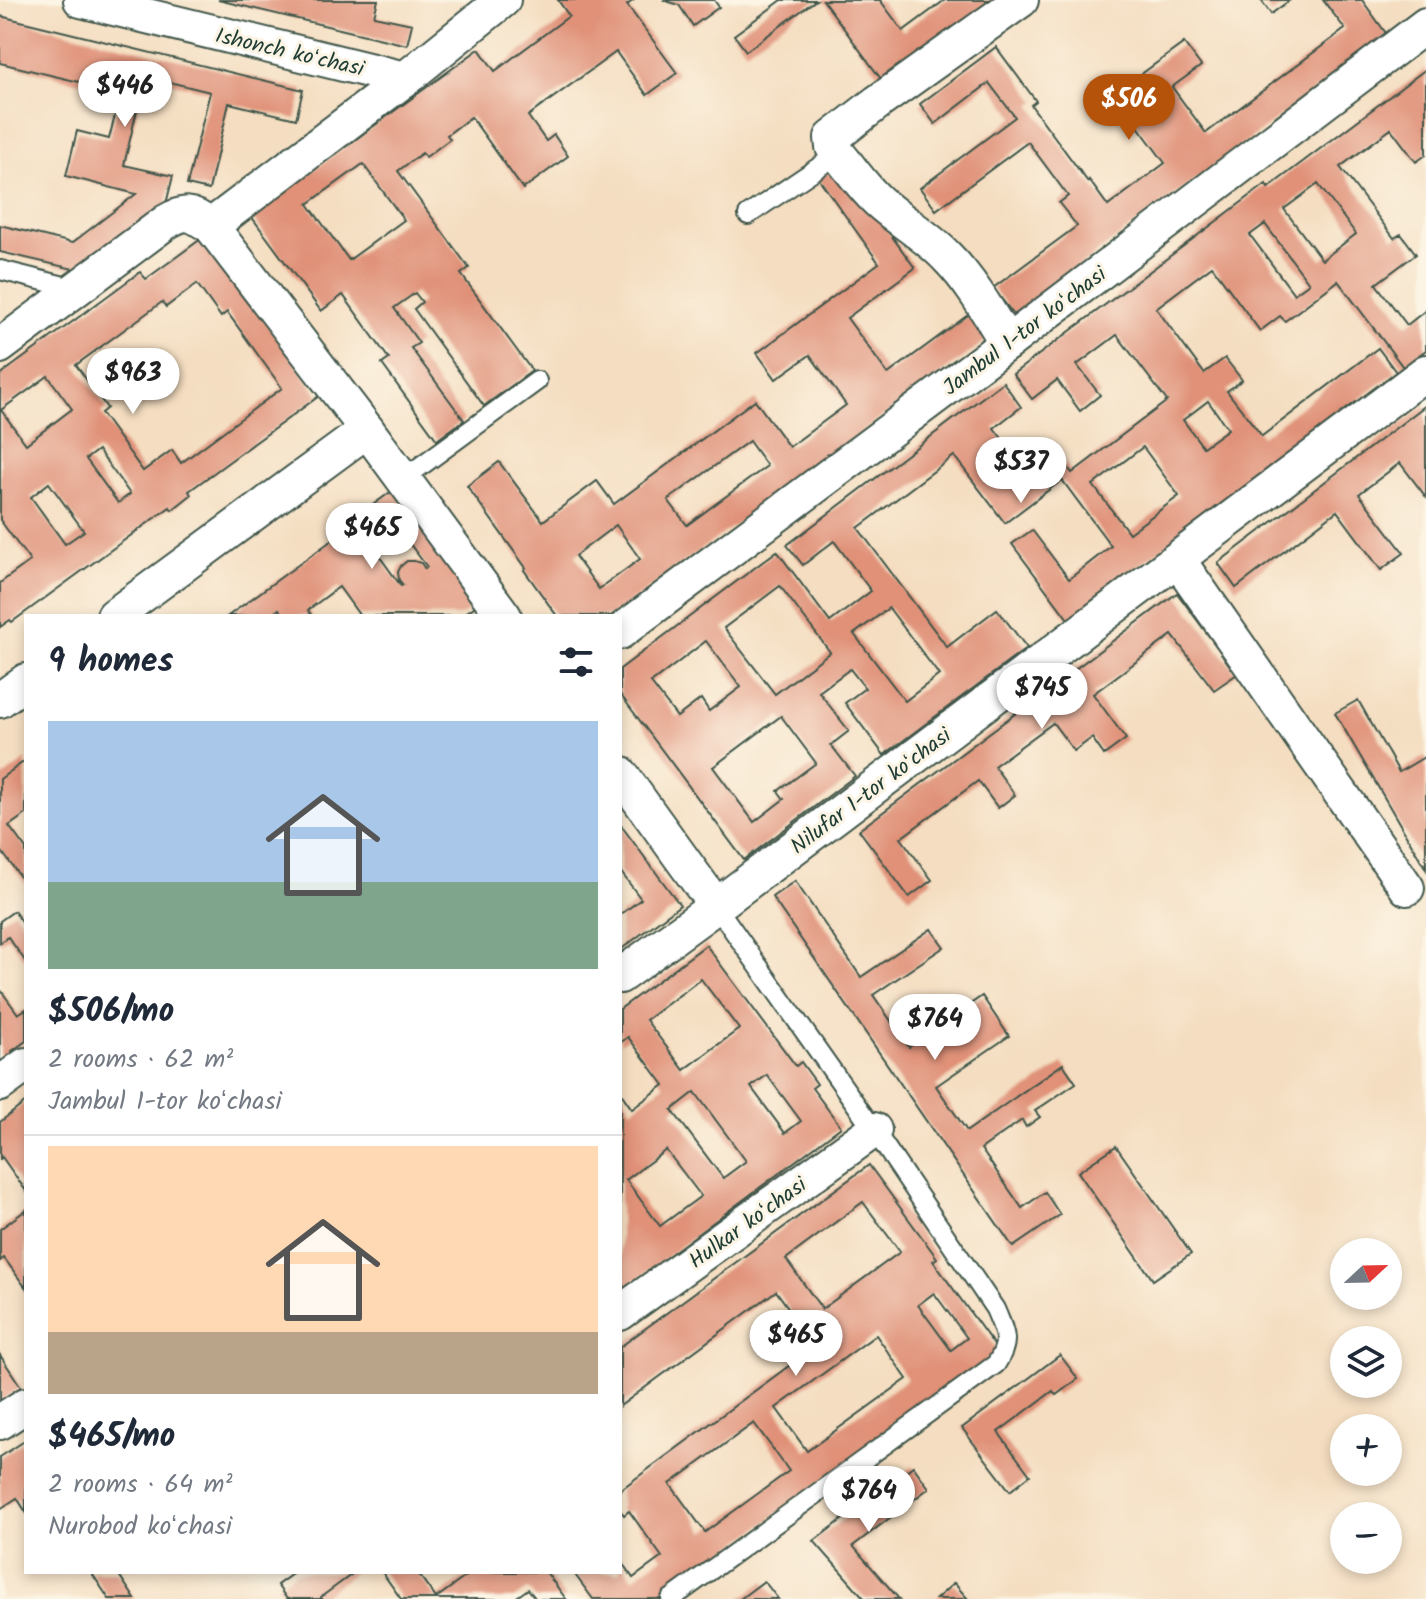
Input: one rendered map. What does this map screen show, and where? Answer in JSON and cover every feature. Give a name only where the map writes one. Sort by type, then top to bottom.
[{"type":"street","name":"Ishonch koʻchasi","points":[[81,0],[405,79]]},
{"type":"street","name":"Ishonch koʻchasi","points":[[211,226],[405,79],[503,0]]},
{"type":"street","points":[[1007,343],[950,259],[932,241],[877,200],[838,154],[832,138],[1021,0]]},
{"type":"street","name":"Jambul 1-tor koʻchasi","points":[[622,631],[1426,25]]},
{"type":"street","points":[[0,346],[166,222],[180,214],[192,215],[211,226],[503,614]]},
{"type":"street","name":"Nilufar 1-tor koʻchasi","points":[[622,975],[1426,372]]},
{"type":"street","points":[[117,614],[367,430]]},
{"type":"street","points":[[1178,560],[1407,888]]},
{"type":"street","points":[[0,700],[24,682]]},
{"type":"street","points":[[622,776],[716,906]]},
{"type":"street","points":[[0,1084],[24,1066]]},
{"type":"street","name":"Hulkar koʻchasi","points":[[622,1312],[874,1130]]},
{"type":"street","points":[[0,1422],[24,1406]]},
{"type":"lane","points":[[748,215],[838,154]]},
{"type":"lane","points":[[0,270],[76,289]]},
{"type":"lane","points":[[403,479],[537,381]]},
{"type":"lane","points":[[671,1599],[996,1364],[1005,1349],[1005,1333],[995,1309],[874,1130],[716,906]]},
{"type":"building","points":[[218,0],[378,0],[374,16],[412,24],[407,45]]},
{"type":"building","points":[[558,0],[634,0],[627,5],[677,73],[647,95],[616,52],[528,116],[546,141],[554,135],[568,156],[523,189],[471,117],[447,135],[450,139],[426,157],[422,153],[398,171],[469,268],[461,274],[532,371],[484,406],[414,309],[422,302],[415,293],[394,308],[419,343],[411,348],[464,420],[437,440],[382,364],[389,359],[343,295],[321,311],[251,216],[479,49],[495,71],[569,16]],"holes":[[[363,164],[404,220],[349,260],[308,204]]]},
{"type":"building","points":[[663,0],[714,0],[719,7],[693,26],[679,5]]},
{"type":"building","points":[[782,0],[816,0],[746,51],[734,35]]},
{"type":"building","points":[[823,0],[880,0],[903,31],[945,0],[997,0],[884,83]]},
{"type":"building","points":[[1261,0],[1290,0],[1271,14]]},
{"type":"building","points":[[1323,0],[1362,0],[1388,36],[1014,315],[993,288],[1077,226],[1059,203],[1068,196],[1028,142],[936,210],[920,188],[1015,117],[989,83],[935,124],[920,104],[996,47],[1036,101],[1031,105],[1108,206],[1165,163],[1114,94],[1184,43],[1201,66],[1172,87],[1206,133],[1345,29]]},
{"type":"building","points":[[0,16],[303,90],[296,119],[229,103],[209,190],[187,185],[210,92],[145,76],[124,165],[173,176],[165,208],[82,271],[0,252],[0,225],[72,243],[136,194],[66,176],[77,131],[109,139],[121,92],[0,63]]},
{"type":"building","points":[[1426,69],[1426,155],[1416,162],[1391,129],[1340,167],[1394,238],[1401,234],[1416,254],[1376,284],[1407,325],[1426,310],[1426,350],[1403,367],[1338,281],[1285,321],[1280,316],[1260,331],[1212,266],[1156,308],[1204,373],[1225,358],[1242,380],[1227,391],[1262,436],[1378,348],[1396,372],[1068,619],[1012,544],[1032,530],[1069,579],[1111,546],[1062,480],[1005,523],[954,456],[858,528],[947,647],[997,609],[1027,648],[884,755],[845,703],[865,688],[850,669],[819,692],[849,731],[831,745],[855,776],[744,860],[622,697],[622,667],[777,551],[830,622],[871,591],[834,541],[803,565],[787,545],[1003,382],[1021,407],[994,428],[1026,470],[1054,448],[1072,473],[1167,401],[1117,335],[1077,365],[1100,395],[1080,411],[1057,380],[1032,399],[1013,374],[1266,184],[1268,188]],"holes":[[[1318,184],[1356,234],[1322,260],[1284,209]],[[1265,224],[1309,283],[1294,294],[1250,235]],[[1208,401],[1228,429],[1203,447],[1183,420]],[[1143,447],[1179,496],[1129,533],[1093,485]],[[780,586],[830,652],[775,694],[724,628]],[[889,608],[939,675],[905,701],[854,634]],[[706,641],[741,687],[709,711],[701,699],[677,717],[651,683]],[[781,716],[816,763],[778,791],[784,799],[754,822],[713,767]]]},
{"type":"building","points":[[839,164],[915,268],[847,318],[888,374],[979,307],[998,332],[614,614],[556,614],[467,486],[499,462],[543,521],[597,481],[614,504],[755,400],[789,447],[846,405],[810,355],[776,379],[757,353],[879,263],[819,179]],"holes":[[[749,441],[767,466],[687,525],[668,500]],[[616,525],[640,559],[599,589],[575,556]]]},
{"type":"building","points":[[201,239],[245,299],[248,297],[319,396],[189,491],[191,495],[172,510],[170,507],[12,622],[10,620],[0,627],[0,583],[30,561],[0,520],[0,375],[140,272],[146,279]],"holes":[[[197,284],[221,317],[227,312],[282,388],[181,463],[172,450],[143,471],[101,413],[107,408],[76,365],[162,302],[166,307]],[[48,376],[72,409],[26,444],[1,410]],[[98,450],[130,494],[118,503],[86,459]],[[49,483],[84,531],[65,544],[31,497]]]},
{"type":"building","points":[[1426,405],[1426,497],[1400,463],[1359,494],[1404,553],[1381,570],[1337,511],[1236,588],[1218,563]]},
{"type":"building","points":[[396,488],[477,605],[464,614],[359,614],[339,587],[308,610],[311,614],[283,614],[279,609],[273,614],[231,614],[335,538],[332,535]],"holes":[[[397,527],[427,567],[425,569],[421,563],[407,561],[398,572],[401,586],[372,546]]]},
{"type":"building","points":[[1177,593],[1237,674],[1214,690],[1172,635],[1093,694],[1126,739],[1104,755],[1092,738],[1074,751],[1053,723],[994,766],[1015,795],[998,808],[978,781],[901,838],[932,880],[909,897],[859,830]]},
{"type":"building","points":[[1358,700],[1399,772],[1426,756],[1426,869],[1335,713]]},
{"type":"building","points":[[24,761],[24,815],[9,826],[24,846],[24,882],[0,849],[0,779]]},
{"type":"building","points":[[622,827],[680,905],[622,948],[622,913],[641,899],[622,874]]},
{"type":"building","points":[[795,881],[861,977],[931,929],[944,947],[873,995],[909,1047],[982,996],[1009,1036],[936,1086],[967,1131],[1063,1064],[1076,1083],[1035,1111],[1040,1117],[1026,1127],[1022,1120],[981,1149],[1022,1208],[1045,1192],[1060,1215],[1013,1247],[772,897]]},
{"type":"building","points":[[14,911],[24,925],[24,959],[8,937],[0,943],[0,921]]},
{"type":"building","points":[[706,945],[796,1066],[801,1062],[817,1084],[812,1088],[841,1127],[622,1291],[622,1095],[632,1109],[664,1085],[628,1037],[622,1042],[622,1008]],"holes":[[[701,979],[739,1029],[684,1070],[646,1020]],[[767,1075],[801,1121],[785,1133],[751,1087]],[[695,1092],[746,1161],[723,1178],[672,1110]],[[666,1150],[701,1196],[660,1226],[626,1180]]]},
{"type":"building","points":[[0,989],[18,1014],[24,1010],[24,1042],[0,1064]]},
{"type":"building","points":[[24,1104],[24,1188],[2,1157],[0,1159],[0,1122]]},
{"type":"building","points":[[1116,1146],[1191,1254],[1153,1280],[1078,1172]]},
{"type":"building","points":[[869,1165],[937,1258],[933,1261],[999,1352],[661,1599],[593,1599],[574,1574],[622,1574],[622,1563],[633,1578],[662,1557],[629,1511],[624,1515],[622,1512],[622,1489],[816,1346],[776,1291],[622,1405],[622,1346]],"holes":[[[863,1202],[900,1252],[822,1309],[786,1259]],[[934,1293],[967,1338],[951,1350],[918,1305]],[[876,1335],[907,1379],[807,1451],[776,1408]],[[754,1423],[789,1471],[705,1532],[670,1484]]]},
{"type":"building","points":[[24,1211],[24,1285],[4,1258],[0,1261],[0,1229]]},
{"type":"building","points":[[0,1355],[21,1387],[0,1401]]},
{"type":"building","points":[[1060,1355],[1078,1379],[1056,1395],[1053,1391],[998,1432],[1030,1475],[1010,1491],[962,1428]]},
{"type":"building","points":[[24,1441],[24,1509],[17,1498],[0,1509],[0,1457]]},
{"type":"building","points":[[913,1466],[929,1488],[853,1546],[899,1599],[865,1599],[814,1541]]},
{"type":"building","points":[[92,1574],[118,1574],[135,1599],[109,1599]]},
{"type":"building","points":[[292,1574],[352,1574],[322,1599],[287,1599],[277,1585]]},
{"type":"building","points":[[383,1574],[418,1574],[436,1598],[469,1574],[547,1574],[566,1599],[536,1599],[528,1589],[514,1599],[401,1599]]},
{"type":"building","points":[[764,1581],[778,1599],[740,1599]]},
{"type":"building","points":[[954,1583],[968,1599],[936,1599]]}]
